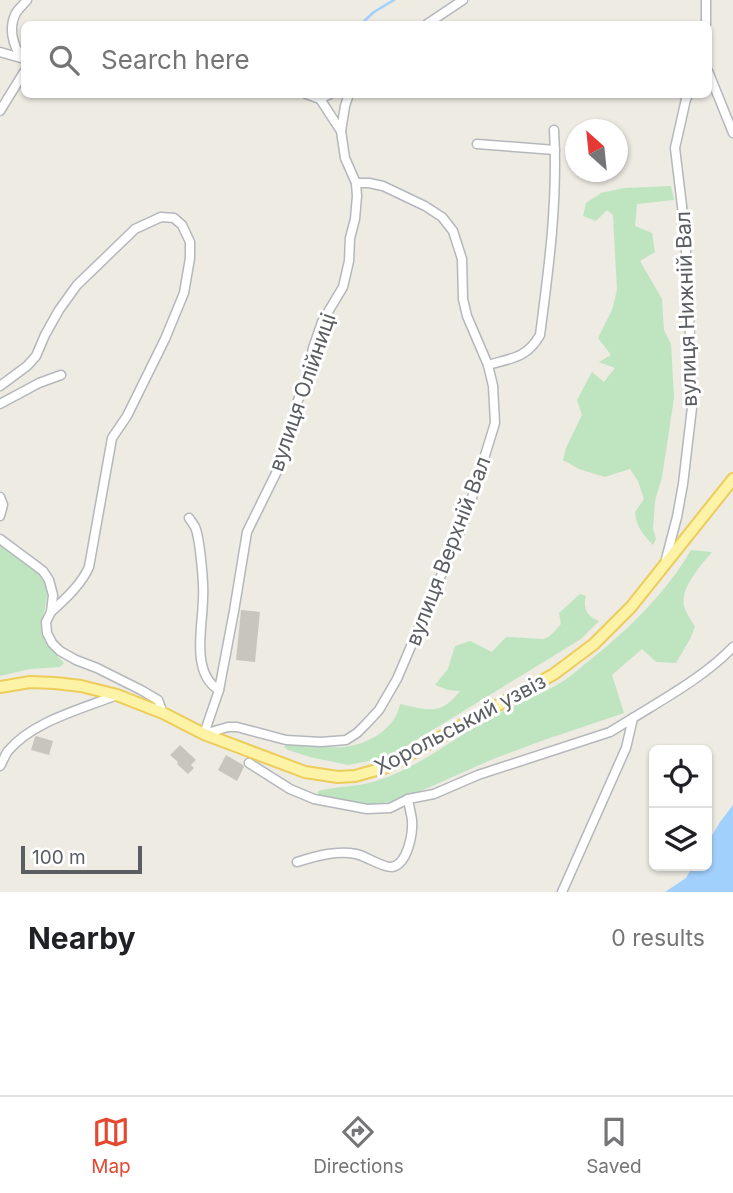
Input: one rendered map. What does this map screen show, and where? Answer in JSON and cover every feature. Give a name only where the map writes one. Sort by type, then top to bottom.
[{"type":"main road","name":"Хорольський узвіз","points":[[0,687],[30,682],[80,686],[117,695],[163,713],[204,734],[306,772],[338,777],[371,773],[387,767],[554,674],[594,644],[631,607],[733,479]]},
{"type":"street","points":[[21,57],[13,39],[12,26],[16,13],[27,0]]},
{"type":"street","points":[[432,21],[463,0]]},
{"type":"street","points":[[706,0],[706,21]]},
{"type":"street","points":[[0,52],[21,58]]},
{"type":"street","points":[[0,111],[21,77]]},
{"type":"street","points":[[712,79],[733,133]]},
{"type":"street","points":[[341,131],[348,98]]},
{"type":"street","name":"вулиця Нижній Вал","points":[[664,565],[677,517],[693,399],[685,231],[675,148],[687,98]]},
{"type":"street","points":[[320,99],[341,131]]},
{"type":"street","points":[[488,365],[527,352],[540,335],[553,234],[554,130]]},
{"type":"street","name":"вулиця Олійниці","points":[[204,734],[219,690],[247,533],[281,463],[296,405],[307,379],[313,348],[323,322],[343,287],[349,261],[357,196],[356,183],[345,158],[341,131]]},
{"type":"street","points":[[477,144],[555,150]]},
{"type":"street","name":"вулиця Верхній Вал","points":[[204,734],[237,727],[286,740],[345,740],[357,733],[379,710],[397,679],[466,517],[495,423],[493,386],[488,365],[467,316],[463,299],[462,259],[453,231],[442,217],[425,206],[383,186],[356,183]]},
{"type":"street","points":[[0,386],[36,356],[59,310],[77,285],[127,236],[135,229],[161,217],[174,218],[181,225],[190,242],[184,293],[144,383],[112,438],[89,567],[75,588],[51,612],[46,622],[47,633],[60,651],[129,682],[158,700],[163,713]]},
{"type":"street","points":[[0,404],[61,375]]},
{"type":"street","points":[[0,496],[3,505],[0,516]]},
{"type":"street","points":[[189,519],[198,536],[204,595],[200,648],[205,673],[219,690]]},
{"type":"street","points":[[0,539],[43,571],[53,595],[51,612]]},
{"type":"street","points":[[248,763],[290,789],[329,803],[367,809],[390,808],[408,799],[434,794],[478,775],[610,732],[683,686],[733,647]]},
{"type":"street","points":[[0,766],[8,751],[26,735],[52,720],[117,695]]},
{"type":"street","points":[[562,892],[626,748],[633,718]]},
{"type":"street","points":[[298,862],[331,854],[355,854],[393,867],[401,862],[410,843],[412,822],[408,799]]},
{"type":"green space","points":[[671,186],[674,200],[637,204],[635,226],[652,233],[655,252],[640,261],[662,299],[664,330],[671,344],[674,398],[662,477],[655,501],[653,529],[656,539],[653,545],[637,522],[635,512],[644,499],[638,481],[630,469],[605,477],[579,469],[563,460],[582,415],[577,400],[592,372],[604,382],[615,368],[599,362],[611,355],[598,338],[612,310],[617,290],[613,215],[607,210],[596,221],[583,216],[586,203],[601,193],[624,188]]},
{"type":"green space","points":[[0,543],[37,569],[45,582],[47,599],[41,629],[47,644],[64,663],[60,667],[30,669],[0,676]]},
{"type":"green space","points":[[691,550],[712,552],[692,577],[685,592],[684,606],[695,627],[676,663],[656,662],[642,649],[612,675],[624,713],[493,759],[398,801],[367,805],[318,795],[318,791],[369,783],[405,770],[484,721],[565,680],[646,610]]},
{"type":"green space","points":[[580,594],[586,596],[587,611],[599,621],[581,639],[384,758],[348,765],[310,757],[284,747],[288,744],[352,746],[371,739],[387,728],[400,704],[426,709],[440,708],[460,691],[435,685],[448,669],[455,646],[470,641],[492,652],[506,637],[544,639],[561,624],[559,613]]},
{"type":"water","points":[[733,805],[733,892],[665,892],[686,878],[690,871],[712,871],[712,836]]},
{"type":"building","points":[[241,610],[260,612],[255,662],[236,660]]},
{"type":"building","points":[[36,736],[53,741],[49,755],[31,750]]},
{"type":"building","points":[[180,745],[196,760],[191,765],[194,768],[188,774],[170,755]]},
{"type":"building","points":[[226,755],[244,767],[237,781],[218,770]]},
{"type":"waterway","points":[[364,21],[394,0]]}]
